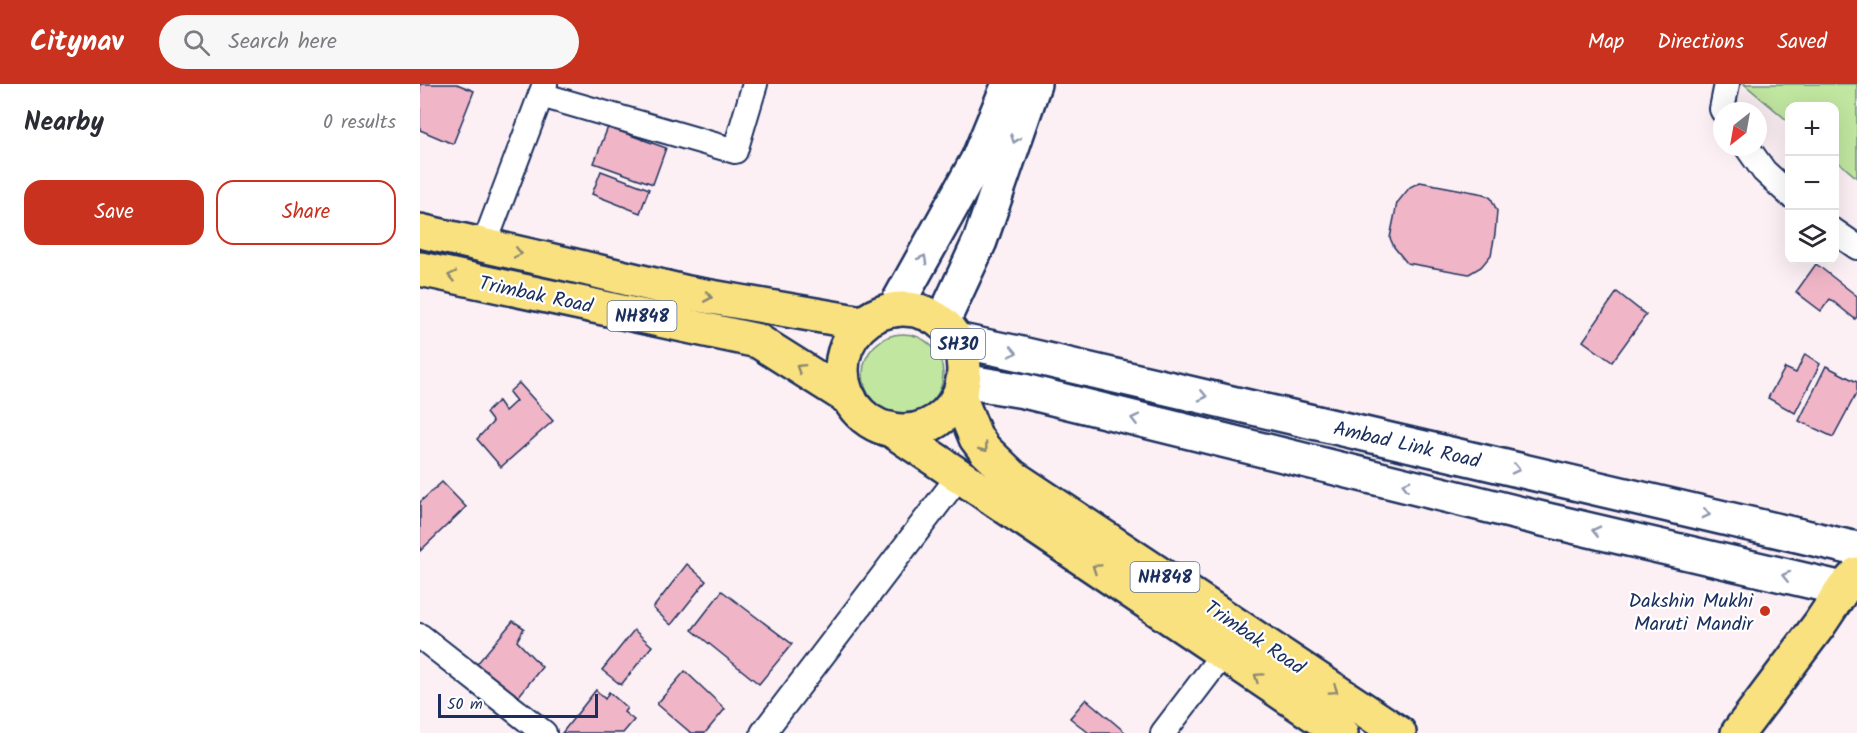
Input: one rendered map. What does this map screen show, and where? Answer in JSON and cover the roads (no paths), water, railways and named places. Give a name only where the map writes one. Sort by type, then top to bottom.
[{"type":"main road","points":[[894,310],[978,159],[1009,84]]},
{"type":"main road","points":[[949,332],[1034,84]]},
{"type":"main road","name":"Trimbak Road","points":[[420,231],[688,293],[862,323]]},
{"type":"main road","name":"Trimbak Road","points":[[420,269],[758,341],[850,399],[860,413],[874,423],[890,429],[1341,733]]},
{"type":"main road","name":"SH30","points":[[862,323],[894,310],[915,310],[932,316],[949,332]]},
{"type":"main road","points":[[850,399],[845,389],[843,371],[845,353],[851,338],[862,323]]},
{"type":"main road","name":"Trimbak Road","points":[[890,429],[909,431],[925,427],[943,416],[961,388],[964,370],[961,351],[949,332]]},
{"type":"main road","name":"Ambad Link Road","points":[[949,332],[1013,352],[1857,549]]},
{"type":"main road","name":"Trimbak Road","points":[[961,388],[976,438],[1012,476],[1399,733]]},
{"type":"main road","name":"Ambad Link Road","points":[[961,388],[1024,391],[1534,517],[1852,584]]},
{"type":"main road","points":[[1738,733],[1852,584]]},
{"type":"street","points":[[484,245],[543,89],[735,151],[755,84]]},
{"type":"street","points":[[1723,102],[1727,84]]},
{"type":"street","points":[[1753,156],[1764,171],[1785,190]]},
{"type":"street","points":[[1839,234],[1857,247]]},
{"type":"street","points":[[762,733],[959,476]]},
{"type":"street","points":[[420,636],[544,733]]},
{"type":"street","points":[[1163,733],[1223,654]]},
{"type":"place","name":"Dakshin Mukhi Maruti Mandir","points":[[1765,611]]}]
